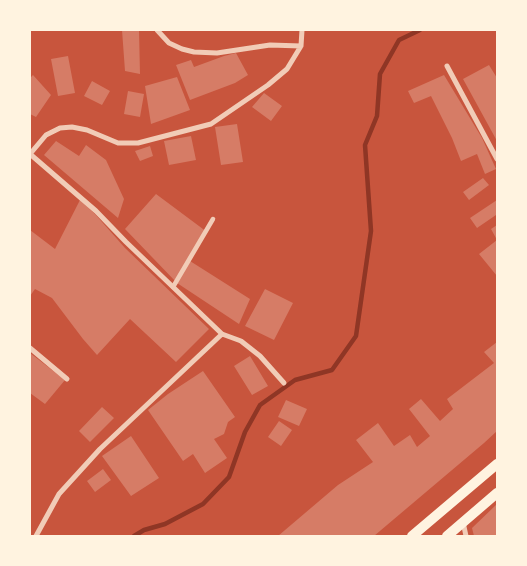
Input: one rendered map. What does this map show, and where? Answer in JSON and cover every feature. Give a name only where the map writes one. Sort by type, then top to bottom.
[{"type":"main road","points":[[412,536],[497,464]]},
{"type":"main road","points":[[447,536],[497,493]]},
{"type":"street","points":[[157,30],[169,43],[194,52],[217,53],[270,45],[301,46]]},
{"type":"street","points":[[284,383],[260,356],[241,341],[222,334],[96,211],[30,154],[46,135],[60,128],[72,127],[118,143],[138,143],[211,124],[268,85],[287,69],[301,46],[302,30]]},
{"type":"street","points":[[447,66],[497,158]]},
{"type":"street","points":[[173,287],[213,219]]},
{"type":"street","points":[[36,536],[59,494],[94,455],[222,334]]},
{"type":"street","points":[[30,348],[68,379]]},
{"type":"street","points":[[463,522],[466,536]]},
{"type":"building","points":[[122,30],[139,30],[140,74],[125,71]]},
{"type":"building","points":[[236,53],[248,75],[235,83],[190,100],[176,65],[191,60],[194,67]]},
{"type":"building","points":[[68,56],[75,93],[58,96],[51,59]]},
{"type":"building","points":[[489,65],[497,78],[497,141],[463,79]]},
{"type":"building","points":[[33,75],[51,95],[36,117],[30,114],[30,78]]},
{"type":"building","points":[[444,75],[482,138],[496,169],[485,174],[477,154],[461,161],[431,96],[414,103],[408,91]]},
{"type":"building","points":[[177,77],[190,110],[151,124],[145,86]]},
{"type":"building","points":[[92,81],[110,91],[102,105],[84,96]]},
{"type":"building","points":[[128,91],[144,94],[140,117],[124,114]]},
{"type":"building","points":[[264,93],[282,106],[271,121],[252,107]]},
{"type":"building","points":[[237,124],[243,162],[221,165],[215,127]]},
{"type":"building","points":[[191,136],[196,160],[169,165],[164,141]]},
{"type":"building","points":[[56,141],[79,156],[86,145],[106,160],[124,199],[118,218],[44,155]]},
{"type":"building","points":[[150,146],[153,156],[140,161],[135,151]]},
{"type":"building","points":[[483,178],[489,185],[469,200],[463,192]]},
{"type":"building","points":[[156,194],[207,232],[190,261],[250,299],[239,324],[177,283],[125,229]]},
{"type":"building","points":[[80,200],[125,248],[209,329],[176,362],[130,319],[97,355],[52,298],[35,289],[30,296],[30,230],[55,249]]},
{"type":"building","points":[[497,200],[497,217],[496,215],[477,228],[470,218]]},
{"type":"building","points":[[497,225],[497,240],[491,229]]},
{"type":"building","points":[[497,240],[497,276],[479,254]]},
{"type":"building","points":[[265,289],[293,303],[274,340],[245,326]]},
{"type":"building","points":[[497,342],[497,431],[484,443],[374,536],[278,536],[338,485],[373,462],[356,440],[378,423],[394,446],[410,435],[417,447],[430,436],[409,409],[421,399],[440,421],[453,409],[447,399],[494,363],[484,352]]},
{"type":"building","points":[[30,353],[65,380],[45,404],[30,393]]},
{"type":"building","points":[[250,356],[268,386],[252,395],[234,366]]},
{"type":"building","points":[[203,371],[235,417],[228,422],[224,434],[214,439],[227,458],[205,473],[193,454],[183,461],[148,410]]},
{"type":"building","points":[[286,400],[307,409],[299,426],[278,417]]},
{"type":"building","points":[[102,407],[114,418],[90,442],[79,431]]},
{"type":"building","points":[[279,421],[292,430],[281,446],[268,437]]},
{"type":"building","points":[[131,436],[159,478],[131,496],[102,456]]},
{"type":"building","points":[[103,469],[111,480],[95,492],[87,481]]},
{"type":"building","points":[[497,504],[497,536],[474,536],[472,528]]},
{"type":"waterway","points":[[134,536],[144,530],[165,524],[203,504],[229,477],[245,432],[260,405],[295,380],[332,370],[356,336],[371,231],[365,145],[377,116],[380,74],[399,40],[420,30]]}]
